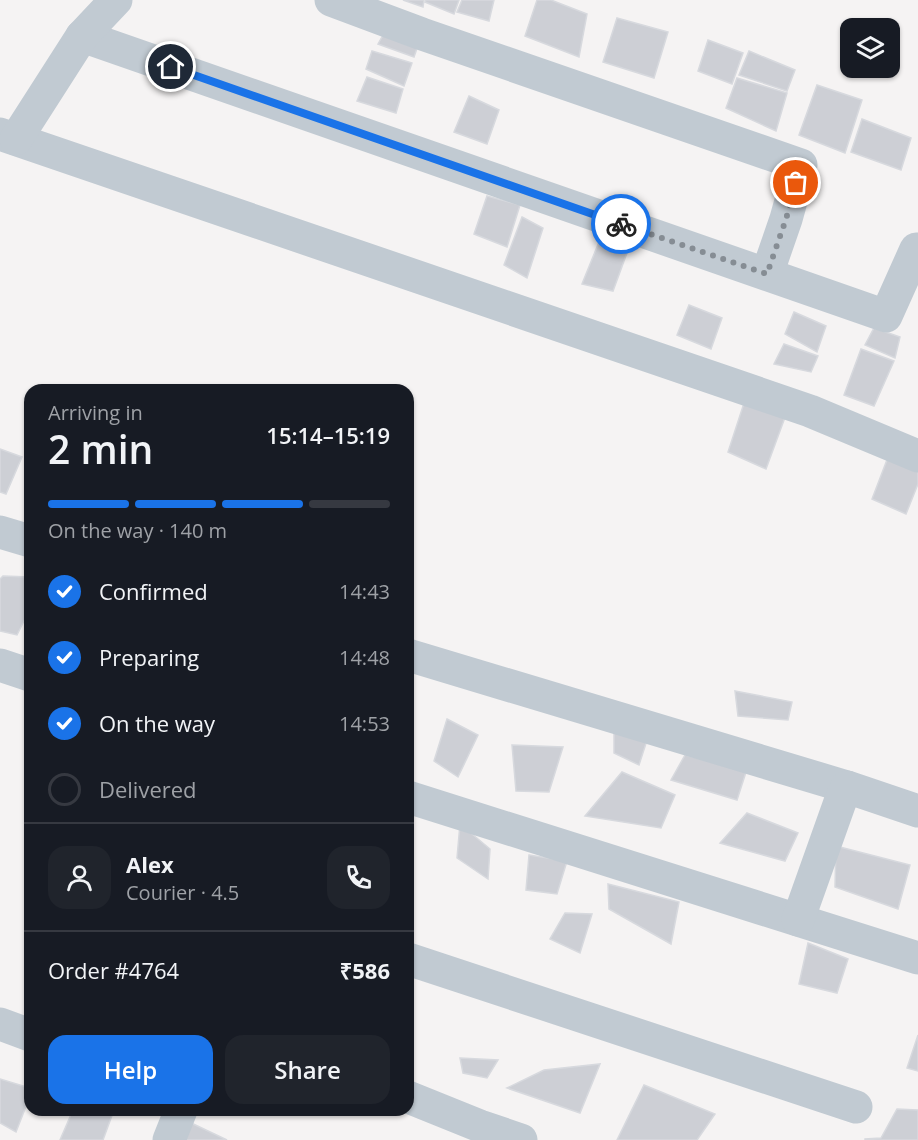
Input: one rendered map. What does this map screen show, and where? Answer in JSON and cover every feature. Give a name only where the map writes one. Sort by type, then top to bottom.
[{"type":"street","points":[[116,0],[82,36],[8,136],[810,411],[918,456]]},
{"type":"street","points":[[331,0],[422,34],[801,165],[767,274]]},
{"type":"street","points":[[82,36],[886,316],[916,249],[918,249]]},
{"type":"street","points":[[0,532],[24,539]]},
{"type":"street","points":[[414,657],[918,811]]},
{"type":"street","points":[[0,665],[24,673]]},
{"type":"street","points":[[798,920],[847,788]]},
{"type":"street","points":[[414,799],[918,958]]},
{"type":"street","points":[[414,961],[856,1107]]},
{"type":"street","points":[[0,1024],[24,1033]]},
{"type":"street","points":[[414,1099],[521,1140]]},
{"type":"street","points":[[169,1140],[179,1116]]},
{"type":"building","points":[[403,0],[424,0],[423,7]]},
{"type":"building","points":[[426,0],[459,0],[454,14],[425,2]]},
{"type":"building","points":[[462,0],[494,0],[489,21],[457,12]]},
{"type":"building","points":[[537,0],[551,0],[587,14],[579,57],[525,36]]},
{"type":"building","points":[[617,18],[668,32],[654,78],[603,62]]},
{"type":"building","points":[[387,28],[422,34],[414,57],[378,44]]},
{"type":"building","points":[[708,40],[743,53],[732,84],[698,71]]},
{"type":"building","points":[[372,51],[412,63],[404,86],[366,69]]},
{"type":"building","points":[[749,51],[795,70],[787,91],[739,75]]},
{"type":"building","points":[[367,77],[403,89],[396,113],[357,101]]},
{"type":"building","points":[[737,78],[787,93],[776,131],[726,108]]},
{"type":"building","points":[[817,85],[862,100],[845,153],[799,135]]},
{"type":"building","points":[[469,96],[499,110],[487,144],[454,132]]},
{"type":"building","points":[[862,119],[911,138],[901,170],[851,152]]},
{"type":"building","points":[[487,196],[520,205],[507,247],[474,234]]},
{"type":"building","points":[[522,217],[543,228],[527,278],[504,265]]},
{"type":"building","points":[[603,232],[631,242],[613,291],[582,284]]},
{"type":"building","points":[[689,305],[722,318],[711,349],[677,335]]},
{"type":"building","points":[[794,312],[826,326],[817,352],[785,334]]},
{"type":"building","points":[[874,328],[900,337],[895,358],[865,345]]},
{"type":"building","points":[[784,344],[818,356],[811,372],[774,364]]},
{"type":"building","points":[[861,349],[894,361],[874,406],[844,395]]},
{"type":"building","points":[[746,397],[787,412],[766,469],[728,452]]},
{"type":"building","points":[[0,449],[22,457],[6,494],[0,492]]},
{"type":"building","points":[[890,452],[918,461],[918,484],[906,514],[872,499]]},
{"type":"building","points":[[3,576],[24,577],[24,621],[17,635],[0,631],[0,579]]},
{"type":"building","points":[[735,691],[792,702],[788,720],[738,716]]},
{"type":"building","points":[[447,719],[478,735],[458,777],[434,761]]},
{"type":"building","points":[[614,724],[651,728],[639,765],[614,753]]},
{"type":"building","points":[[512,745],[563,747],[549,792],[516,791]]},
{"type":"building","points":[[685,755],[747,769],[737,800],[671,780]]},
{"type":"building","points":[[622,772],[675,795],[661,828],[585,816]]},
{"type":"building","points":[[747,813],[798,833],[785,861],[720,843]]},
{"type":"building","points":[[460,824],[490,849],[488,879],[457,858]]},
{"type":"building","points":[[836,846],[910,865],[898,909],[835,887]]},
{"type":"building","points":[[529,855],[567,861],[557,894],[526,890]]},
{"type":"building","points":[[608,884],[679,902],[671,944],[609,909]]},
{"type":"building","points":[[565,913],[592,914],[580,953],[550,939]]},
{"type":"building","points":[[808,943],[848,959],[837,993],[799,984]]},
{"type":"building","points":[[918,1035],[918,1071],[907,1068]]},
{"type":"building","points":[[460,1058],[498,1060],[487,1078],[463,1073]]},
{"type":"building","points":[[600,1064],[580,1113],[507,1088],[544,1070]]},
{"type":"building","points":[[0,1079],[24,1086],[24,1111],[16,1132],[0,1123]]},
{"type":"building","points":[[644,1085],[715,1114],[697,1140],[617,1140]]},
{"type":"building","points":[[897,1109],[918,1110],[918,1140],[865,1140],[881,1138]]},
{"type":"building","points":[[70,1116],[112,1116],[103,1140],[60,1140]]},
{"type":"building","points":[[187,1121],[227,1140],[178,1140]]},
{"type":"way so far","points":[[621,224],[767,274],[796,183]]},
{"type":"route","points":[[171,67],[621,224]]}]
